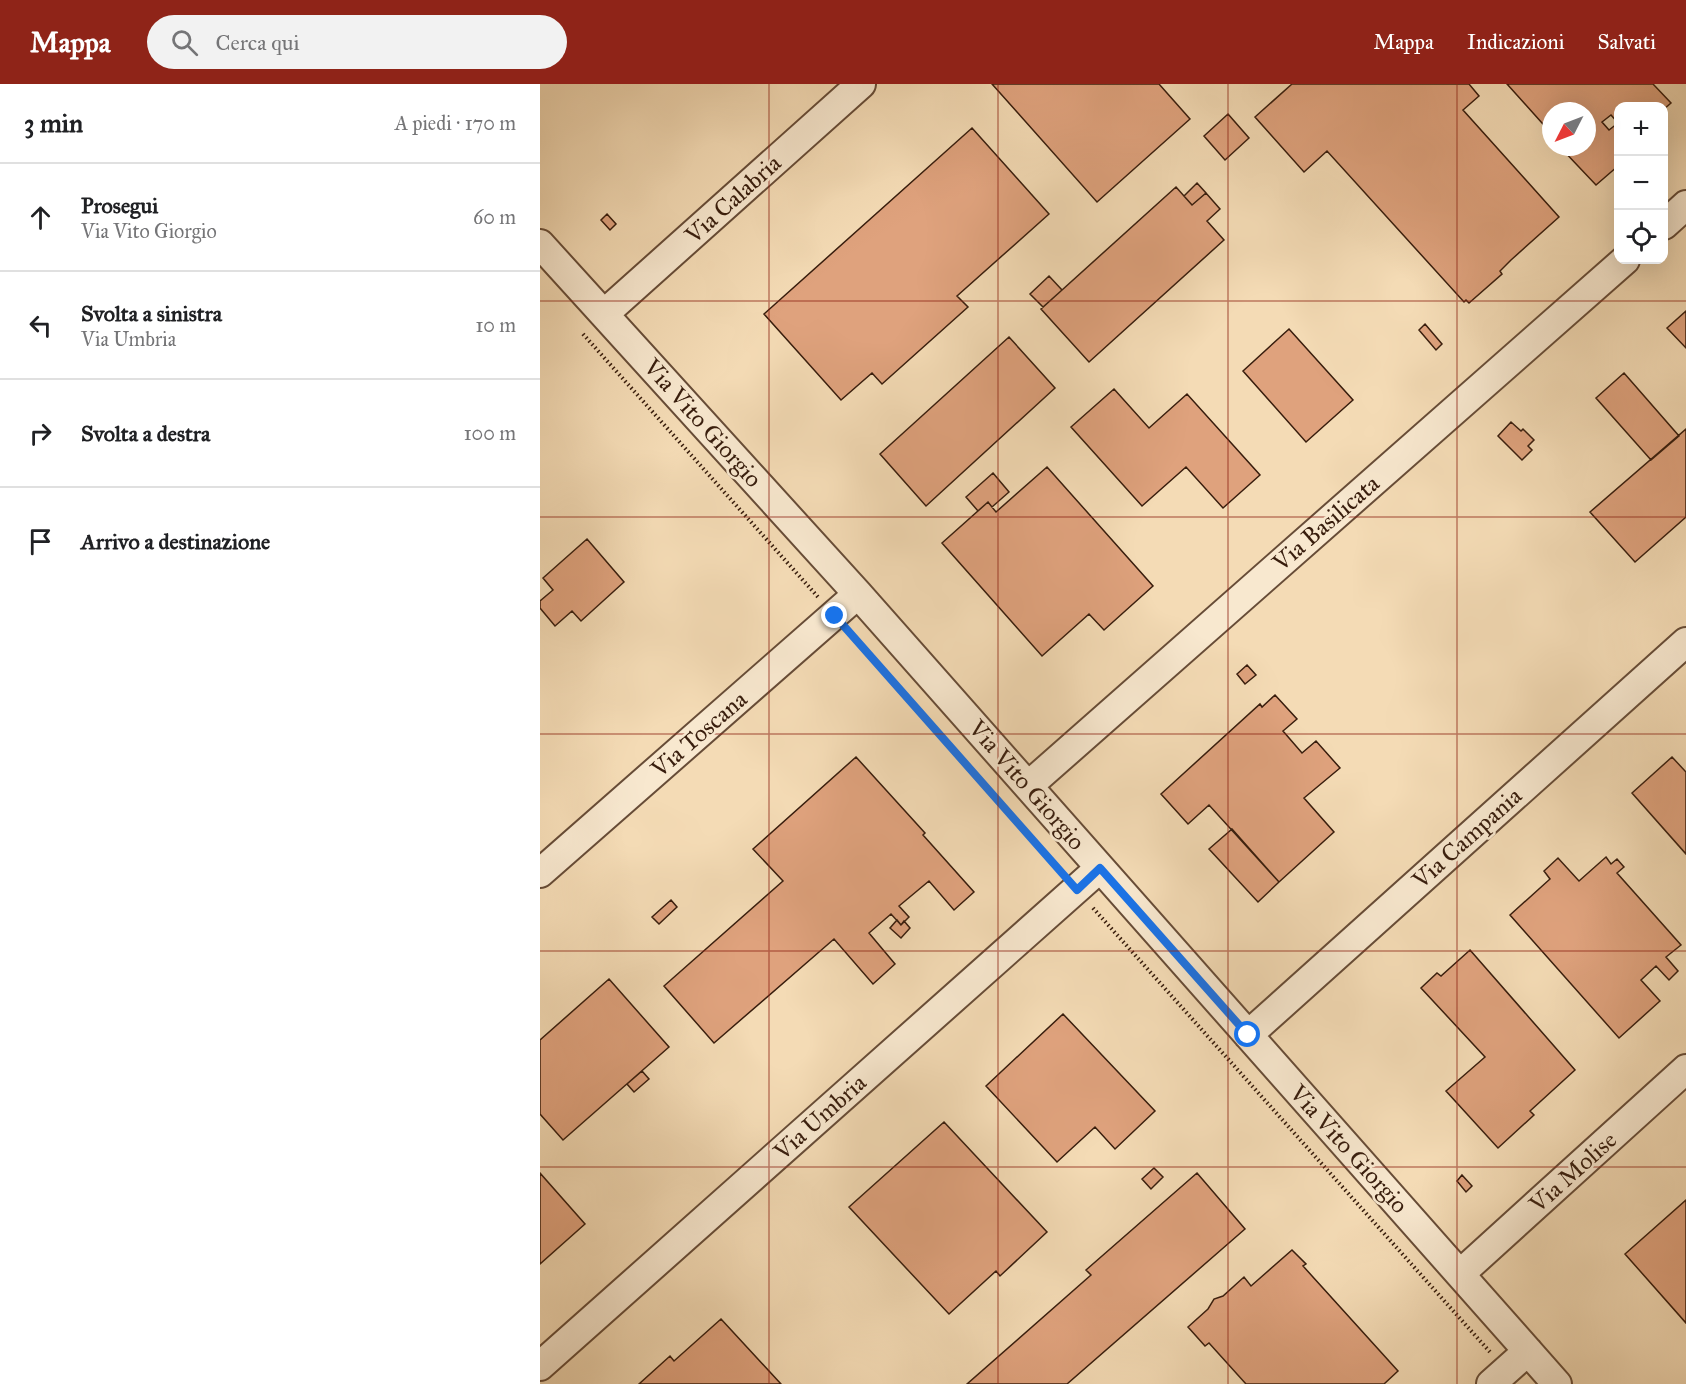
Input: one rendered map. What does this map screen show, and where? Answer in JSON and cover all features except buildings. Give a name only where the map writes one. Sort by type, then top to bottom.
[{"type":"street","name":"Via Calabria","points":[[604,314],[861,84]]},
{"type":"street","points":[[1668,221],[1686,205]]},
{"type":"street","name":"Via Vito Giorgio","points":[[540,244],[858,594],[1557,1384]]},
{"type":"street","name":"Via Basilicata","points":[[1028,786],[1620,264]]},
{"type":"street","name":"Via Toscana","points":[[540,873],[858,594]]},
{"type":"street","name":"Via Campania","points":[[1248,1035],[1686,642]]},
{"type":"street","name":"Via Umbria","points":[[540,1366],[1100,868]]},
{"type":"street","name":"Via Molise","points":[[1460,1274],[1686,1069]]},
{"type":"street","points":[[1499,1377],[1528,1351]]},
{"type":"path","points":[[580,330],[1077,890],[1499,1377]]},
{"type":"route","points":[[835,616],[1077,890],[1100,868],[1248,1035]]}]
